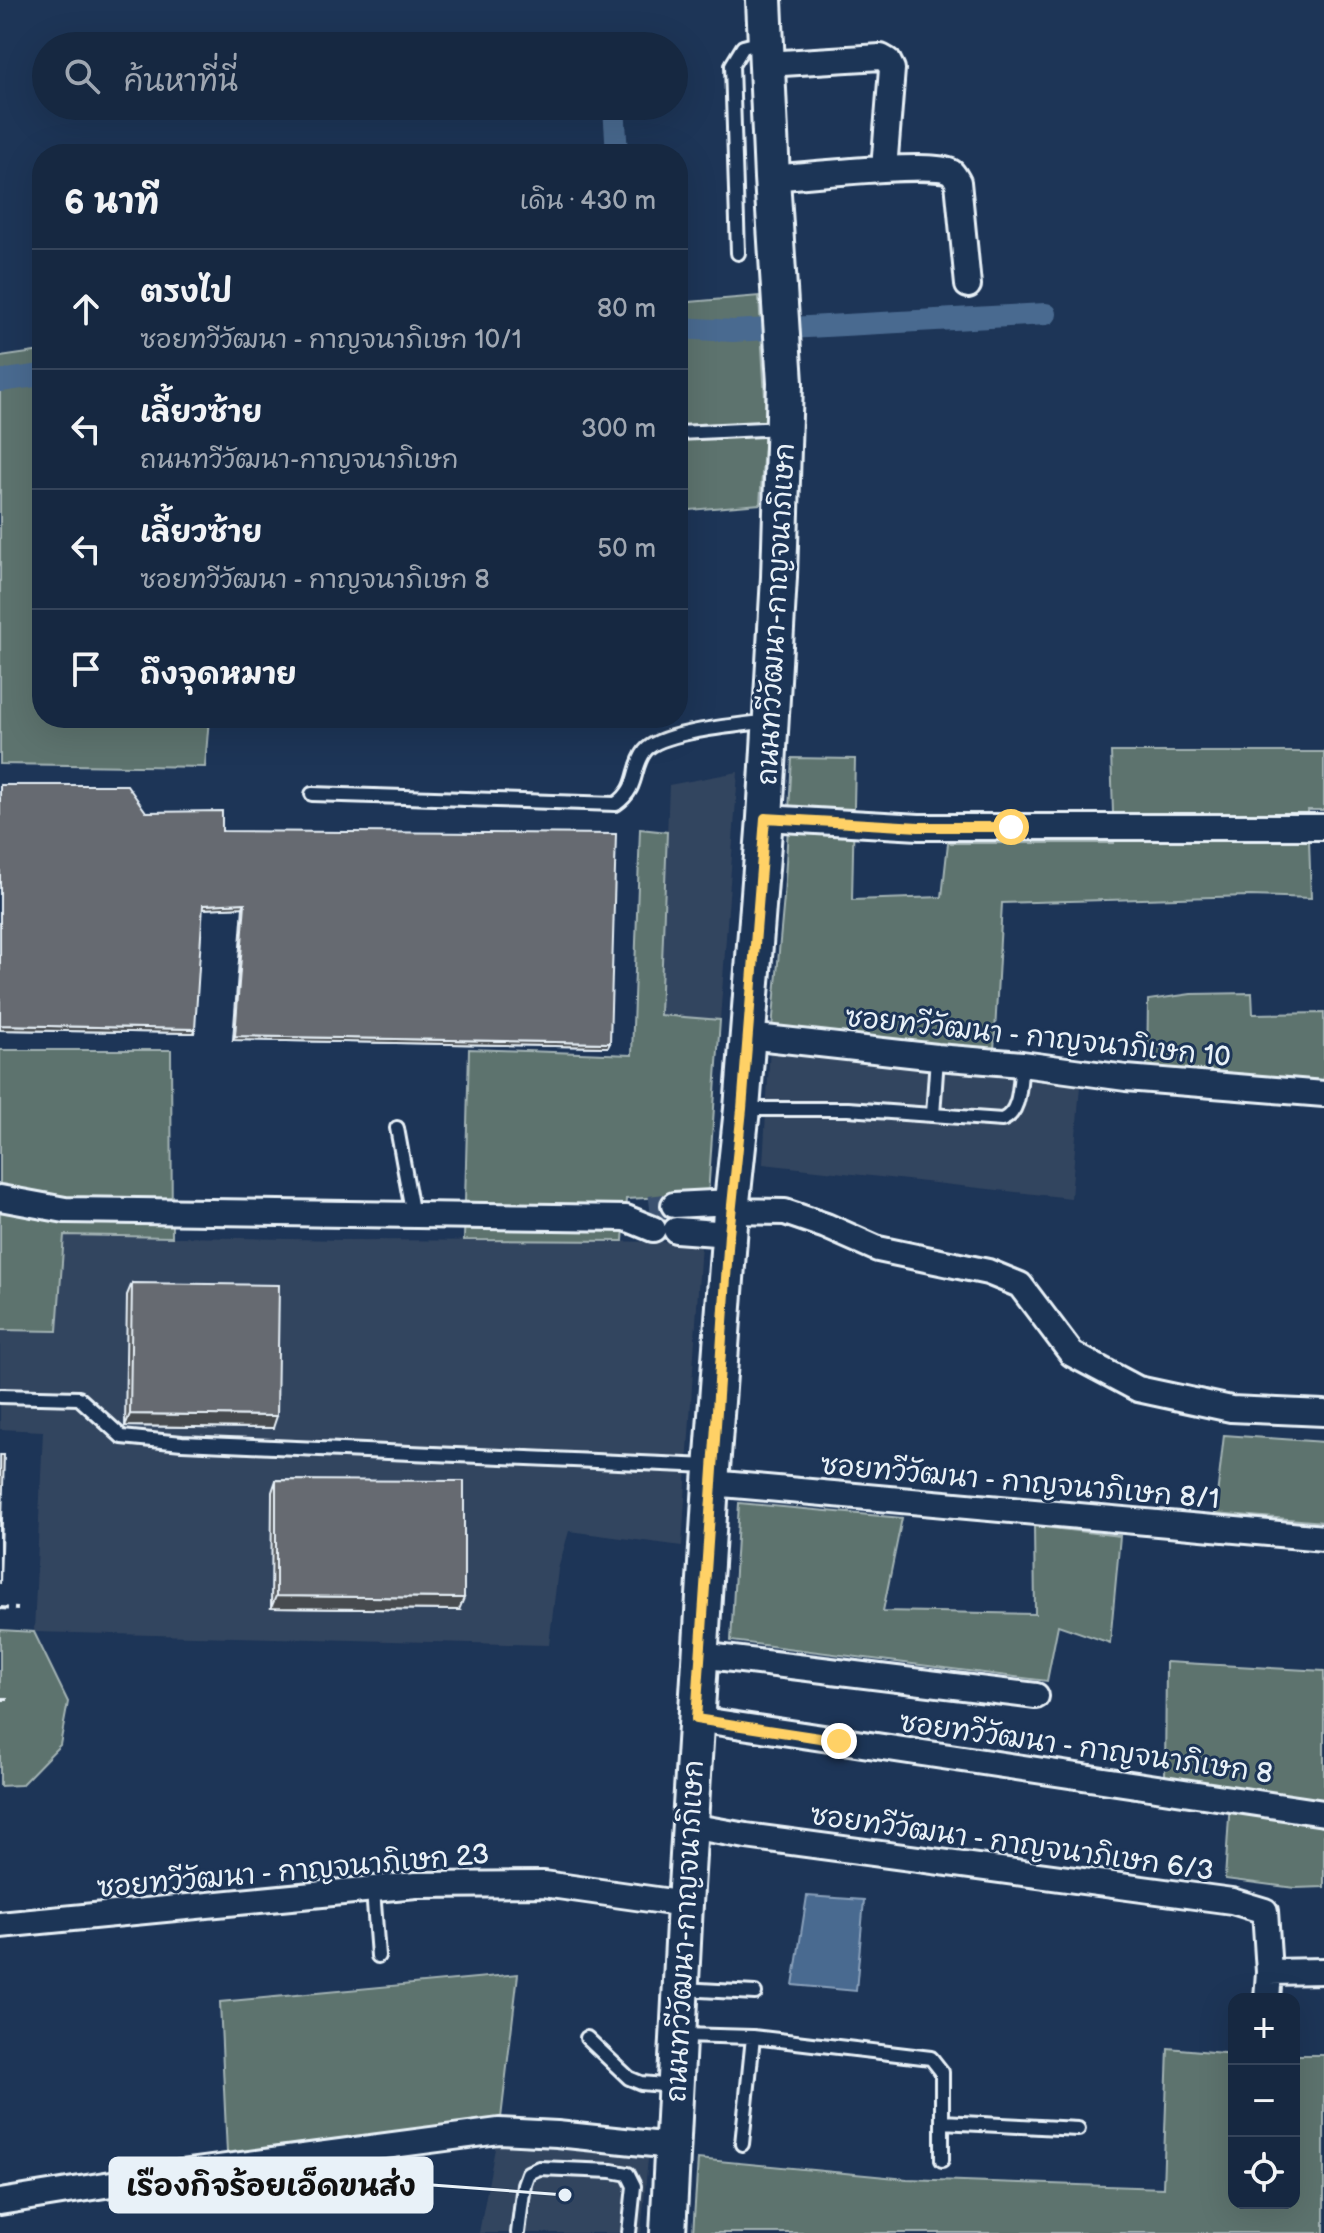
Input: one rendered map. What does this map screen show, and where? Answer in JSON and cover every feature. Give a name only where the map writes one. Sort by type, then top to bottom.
[{"type":"street","name":"ถนนทวีวัฒนา-กาญจนาภิเษก","points":[[668,2233],[711,1475],[765,818],[779,577],[784,371],[764,0]]},
{"type":"street","points":[[765,53],[881,57],[888,61],[892,69],[884,169]]},
{"type":"street","points":[[772,178],[884,169],[941,169],[951,172],[958,182],[968,285]]},
{"type":"street","points":[[765,818],[919,827],[1324,827]]},
{"type":"street","name":"ซอยทวีวัฒนา - กาญจนาภิเษก 10","points":[[747,1036],[1022,1064],[1126,1078],[1324,1094]]},
{"type":"street","points":[[0,1198],[65,1210],[626,1218],[785,1212],[878,1249],[988,1272],[1020,1285],[1072,1354],[1138,1389],[1231,1409],[1324,1413]]},
{"type":"street","name":"ซอยทวีวัฒนา - กาญจนาภิเษก 8/1","points":[[711,1475],[1324,1538]]},
{"type":"street","points":[[700,1655],[1036,1696]]},
{"type":"street","name":"ซอยทวีวัฒนา - กาญจนาภิเษก 8","points":[[696,1719],[1324,1813]]},
{"type":"street","name":"ซอยทวีวัฒนา - กาญจนาภิเษก 6/3","points":[[690,1826],[1232,1901],[1265,1911],[1267,1993]]},
{"type":"street","name":"ซอยทวีวัฒนา - กาญจนาภิเษก 23","points":[[0,1925],[416,1885],[528,1883],[685,1904]]},
{"type":"street","points":[[1269,1972],[1324,1971]]},
{"type":"street","points":[[0,2202],[173,2174],[499,2131],[672,2146]]},
{"type":"lane","points":[[738,253],[732,65],[743,47],[765,53]]},
{"type":"lane","points":[[688,433],[785,428]]},
{"type":"lane","points":[[312,794],[616,804],[628,795],[644,752],[657,740],[770,721]]},
{"type":"lane","points":[[933,1115],[937,1057]]},
{"type":"lane","points":[[742,1109],[848,1109],[1002,1120],[1008,1118],[1017,1103],[1022,1064]]},
{"type":"lane","points":[[397,1128],[413,1216]]},
{"type":"lane","points":[[0,1396],[79,1398],[122,1437],[711,1475]]},
{"type":"lane","points":[[373,1890],[378,1956]]},
{"type":"lane","points":[[681,1989],[755,1993]]},
{"type":"lane","points":[[678,2034],[753,2037],[931,2058],[942,2072],[942,2160]]},
{"type":"lane","points":[[742,2144],[753,2037]]},
{"type":"lane","points":[[587,2038],[629,2078],[641,2083],[676,2087]]},
{"type":"lane","points":[[942,2122],[1078,2129]]},
{"type":"lane","points":[[518,2233],[524,2184],[528,2173],[539,2168],[628,2174],[634,2186],[629,2233]]},
{"type":"path","points":[[0,1608],[18,1609]]},
{"type":"path","points":[[0,1699],[14,1699]]},
{"type":"shaded area","points":[[738,772],[720,1020],[660,1016],[669,785]]},
{"type":"shaded area","points":[[770,1047],[1080,1085],[1071,1198],[763,1164]]},
{"type":"shaded area","points":[[64,1235],[701,1242],[682,1546],[569,1531],[558,1569],[549,1645],[34,1632],[43,1431],[0,1429],[0,1330],[57,1330]]},
{"type":"shaded area","points":[[807,1896],[864,1900],[856,1991],[793,1985]]},
{"type":"shaded area","points":[[496,2143],[648,2158],[641,2233],[479,2233]]},
{"type":"green space","points":[[759,296],[766,415],[760,504],[688,510],[688,302]]},
{"type":"green space","points":[[32,352],[32,728],[208,728],[205,767],[0,764],[0,357]]},
{"type":"green space","points":[[1111,752],[1324,752],[1324,810],[1308,810],[1311,898],[1250,896],[1002,903],[994,1051],[772,1028],[792,758],[855,759],[852,900],[942,897],[948,843],[1114,843]]},
{"type":"green space","points":[[640,829],[667,832],[660,1015],[720,1020],[708,1195],[626,1199],[623,1241],[464,1240],[469,1049],[632,1055]]},
{"type":"green space","points":[[1252,993],[1253,1014],[1324,1013],[1324,1080],[1147,1074],[1148,1000],[1191,994]]},
{"type":"green space","points":[[0,1050],[171,1050],[172,1237],[64,1235],[57,1331],[0,1330]]},
{"type":"green space","points":[[1224,1435],[1324,1442],[1324,1522],[1215,1513]]},
{"type":"green space","points":[[739,1503],[902,1518],[883,1611],[1035,1614],[1034,1526],[1120,1536],[1110,1643],[1058,1625],[1047,1681],[731,1641]]},
{"type":"green space","points":[[0,1630],[34,1632],[68,1702],[60,1745],[21,1785],[0,1786]]},
{"type":"green space","points":[[1166,1662],[1324,1671],[1324,1887],[1295,1888],[1225,1879],[1231,1786],[1165,1777]]},
{"type":"green space","points":[[518,1974],[501,2118],[227,2153],[220,2002]]},
{"type":"green space","points":[[1168,2048],[1228,2053],[1228,2209],[1300,2209],[1300,2055],[1324,2055],[1324,2233],[693,2233],[698,2159],[907,2179],[1163,2188]]},
{"type":"building","points":[[0,785],[127,785],[146,812],[222,811],[222,831],[616,834],[610,1043],[235,1036],[245,903],[203,905],[195,1029],[0,1025]]},
{"type":"building","points":[[132,1283],[279,1285],[277,1416],[130,1414]]},
{"type":"building","points":[[0,1455],[4,1455],[0,1584]]},
{"type":"building","points":[[276,1480],[464,1481],[464,1598],[276,1596]]},
{"type":"waterway","points":[[615,120],[616,144]]},
{"type":"waterway","points":[[688,329],[733,331],[1046,314]]},
{"type":"waterway","points":[[0,381],[32,376]]},
{"type":"tunnel","points":[[650,1208],[674,1205]]},
{"type":"place","name":"เรืองกิจร้อยเอ็ดขนส่ง","points":[[565,2195]]},
{"type":"route","points":[[839,1741],[696,1719],[729,1234],[765,818],[919,827],[1011,827]]}]
